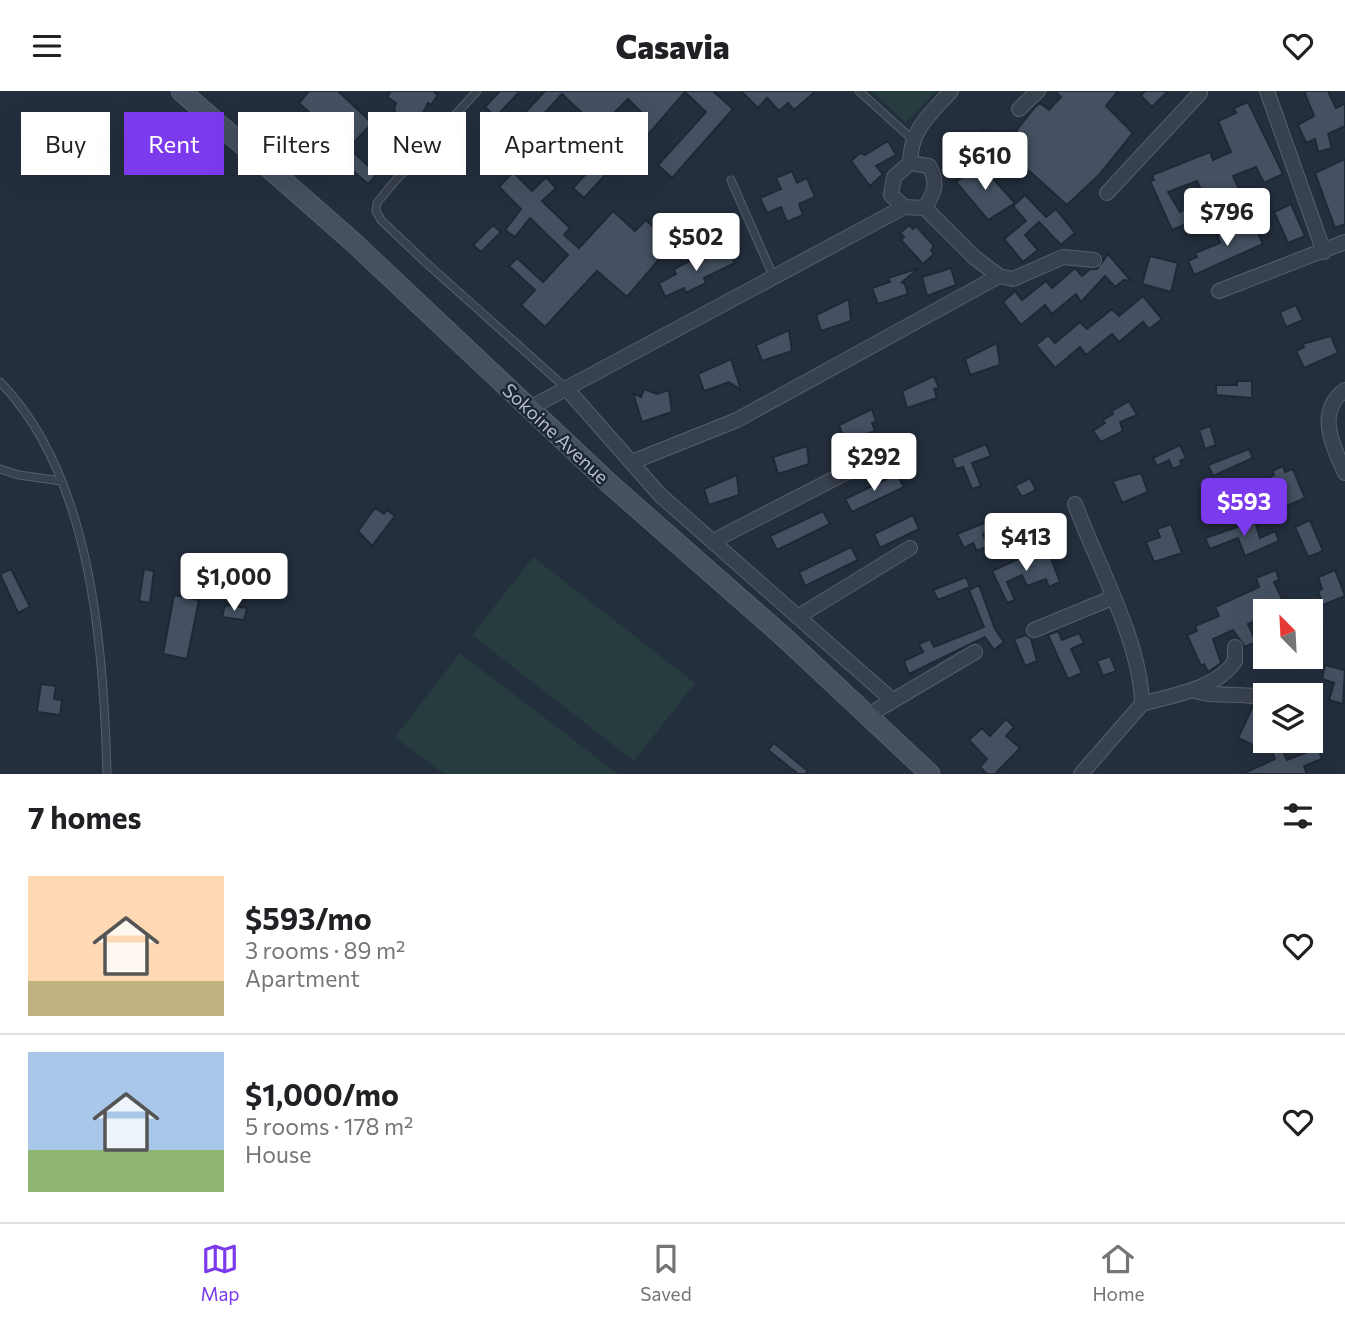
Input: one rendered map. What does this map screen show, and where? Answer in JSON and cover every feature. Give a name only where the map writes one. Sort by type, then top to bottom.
[{"type":"street","name":"Sokoine Avenue","points":[[181,91],[352,241],[530,408],[930,774]]},
{"type":"street","points":[[876,223],[891,195],[894,177],[910,163],[912,139],[951,91]]},
{"type":"street","points":[[1020,109],[1038,91]]},
{"type":"street","points":[[1268,91],[1324,252]]},
{"type":"street","points":[[1107,193],[1201,92]]},
{"type":"street","points":[[910,163],[929,166],[934,174],[934,193],[925,208]]},
{"type":"street","points":[[891,195],[904,207]]},
{"type":"street","points":[[530,408],[775,279],[904,207],[925,208],[999,276],[1013,279],[1063,257],[1094,260]]},
{"type":"street","points":[[1219,291],[1345,242]]},
{"type":"street","points":[[632,462],[737,420],[999,276]]},
{"type":"street","points":[[566,388],[660,495],[891,699]]},
{"type":"street","points":[[1345,390],[1330,407],[1328,423],[1345,473]]},
{"type":"street","points":[[713,541],[894,447]]},
{"type":"street","points":[[1075,504],[1137,662],[1142,704]]},
{"type":"street","points":[[799,616],[910,548]]},
{"type":"street","points":[[1034,630],[1112,598]]},
{"type":"street","points":[[1081,774],[1142,704],[1193,690],[1228,671],[1235,661],[1235,647]]},
{"type":"street","points":[[867,716],[891,699],[975,652]]},
{"type":"street","points":[[1193,690],[1204,695],[1244,692],[1253,695]]},
{"type":"lane","points":[[477,91],[389,188],[377,203],[376,211],[381,220],[424,261],[566,388]]},
{"type":"lane","points":[[859,91],[912,139]]},
{"type":"lane","points":[[731,180],[775,279]]},
{"type":"lane","points":[[0,382],[30,417],[52,455],[82,551],[98,639],[107,774]]},
{"type":"lane","points":[[0,469],[19,475],[61,481]]},
{"type":"green space","points":[[872,91],[936,91],[906,123]]},
{"type":"green space","points":[[533,557],[695,683],[634,761],[472,635]]},
{"type":"green space","points":[[460,653],[618,774],[444,774],[395,737]]},
{"type":"building","points":[[309,91],[338,91],[368,119],[368,127],[354,143],[354,112],[309,112],[299,103]]},
{"type":"building","points":[[391,91],[433,91],[438,95],[431,105],[428,103],[424,112],[395,112],[396,103],[387,97]]},
{"type":"building","points":[[500,91],[520,91],[501,112],[490,112],[485,107]]},
{"type":"building","points":[[545,91],[713,91],[733,109],[672,178],[658,165],[706,112],[685,92],[648,135],[648,112],[641,112],[628,99],[615,112],[581,112],[562,94],[546,112],[526,112]]},
{"type":"building","points":[[741,91],[816,91],[794,110],[788,103],[779,111],[767,98],[758,108]]},
{"type":"building","points":[[1055,91],[1118,91],[1106,106],[1133,133],[1100,174],[1067,205],[1006,150],[1020,136],[1016,131],[1035,107],[1040,103],[1049,110],[1061,97]]},
{"type":"building","points":[[1145,91],[1168,91],[1152,107],[1141,96]]},
{"type":"building","points":[[1304,91],[1328,91],[1336,108],[1345,104],[1345,126],[1328,134],[1332,148],[1318,152],[1315,139],[1306,143],[1298,125],[1314,116]]},
{"type":"building","points":[[1248,102],[1283,174],[1264,183],[1256,167],[1233,176],[1240,191],[1225,197],[1222,191],[1204,196],[1197,181],[1168,192],[1180,212],[1187,208],[1193,221],[1172,230],[1150,181],[1154,180],[1152,175],[1210,152],[1213,160],[1231,152],[1218,121],[1236,113],[1234,108]]},
{"type":"building","points":[[983,130],[995,144],[973,164],[961,150]]},
{"type":"building","points":[[888,141],[896,155],[876,166],[883,174],[870,186],[851,161],[860,153],[865,155]]},
{"type":"building","points":[[354,153],[368,166],[368,175],[376,175],[368,184],[354,172]]},
{"type":"building","points":[[1345,159],[1345,224],[1335,228],[1315,173]]},
{"type":"building","points":[[979,163],[1015,203],[988,220],[956,182]]},
{"type":"building","points":[[792,171],[797,183],[807,178],[815,197],[799,204],[803,215],[787,222],[781,207],[767,213],[760,198],[781,189],[776,178]]},
{"type":"building","points":[[510,175],[516,175],[532,191],[546,177],[556,188],[542,201],[570,228],[564,235],[579,248],[613,211],[635,231],[646,220],[672,244],[627,297],[597,271],[545,327],[521,305],[535,290],[509,266],[517,258],[543,282],[568,255],[530,218],[515,237],[505,230],[521,209],[499,187]]},
{"type":"building","points":[[585,175],[605,175],[584,198],[573,188]]},
{"type":"building","points":[[1025,195],[1046,217],[1056,209],[1075,233],[1061,245],[1039,222],[1025,235],[1038,250],[1023,262],[1004,239],[1026,221],[1013,206]]},
{"type":"building","points":[[1291,204],[1305,236],[1288,243],[1274,212]]},
{"type":"building","points":[[1253,221],[1263,244],[1194,275],[1188,261],[1197,257],[1195,253],[1220,243],[1217,236]]},
{"type":"building","points":[[493,225],[501,232],[481,252],[473,245]]},
{"type":"building","points":[[909,225],[913,229],[916,226],[934,246],[931,250],[934,254],[923,264],[901,240],[904,237],[900,233]]},
{"type":"building","points":[[728,248],[735,263],[704,278],[706,283],[686,293],[684,288],[665,297],[659,283],[676,274],[674,269],[695,258],[697,263]]},
{"type":"building","points":[[1108,254],[1131,281],[1124,280],[1115,287],[1105,276],[1081,302],[1076,294],[1052,314],[1045,305],[1021,325],[1003,302],[1015,291],[1022,300],[1046,281],[1052,288],[1075,268],[1082,276],[1090,269],[1097,269]]},
{"type":"building","points":[[1150,256],[1178,263],[1171,292],[1142,284]]},
{"type":"building","points":[[919,268],[901,283],[904,282],[908,294],[878,304],[872,288],[890,282],[888,278]]},
{"type":"building","points":[[951,268],[956,285],[927,296],[922,277]]},
{"type":"building","points":[[1143,296],[1162,319],[1149,329],[1143,322],[1119,342],[1112,334],[1086,355],[1080,347],[1055,368],[1036,345],[1048,335],[1055,343],[1080,322],[1087,329],[1112,309],[1119,316]]},
{"type":"building","points":[[849,299],[851,321],[821,331],[816,315]]},
{"type":"building","points":[[1296,305],[1303,320],[1286,327],[1280,312]]},
{"type":"building","points":[[789,330],[792,351],[762,361],[756,345]]},
{"type":"building","points":[[1331,336],[1338,353],[1304,368],[1296,351],[1304,347],[1302,344]]},
{"type":"building","points":[[997,343],[1000,365],[970,375],[965,359]]},
{"type":"building","points":[[731,359],[741,390],[729,382],[704,391],[698,374]]},
{"type":"building","points":[[934,376],[939,388],[934,389],[937,398],[907,408],[902,391]]},
{"type":"building","points":[[1237,381],[1252,381],[1252,398],[1216,395],[1216,385],[1237,385]]},
{"type":"building","points":[[644,389],[657,394],[669,390],[672,412],[642,422],[633,393],[641,397]]},
{"type":"building","points":[[1129,401],[1137,415],[1120,422],[1123,431],[1101,442],[1093,431],[1105,423],[1103,420],[1113,414],[1112,411]]},
{"type":"building","points":[[872,409],[876,422],[872,423],[875,431],[845,441],[839,425]]},
{"type":"building","points":[[1210,426],[1216,445],[1205,449],[1199,430]]},
{"type":"building","points":[[986,444],[991,456],[972,463],[981,486],[972,489],[963,467],[956,469],[952,458]]},
{"type":"building","points":[[1180,445],[1186,458],[1180,461],[1182,465],[1173,469],[1169,460],[1157,466],[1153,458]]},
{"type":"building","points":[[807,446],[809,464],[778,474],[773,457]]},
{"type":"building","points":[[1249,449],[1253,458],[1213,476],[1208,465]]},
{"type":"building","points":[[1283,466],[1285,472],[1293,469],[1305,498],[1280,509],[1267,478],[1274,475],[1272,471]]},
{"type":"building","points":[[1141,473],[1148,492],[1122,503],[1113,481]]},
{"type":"building","points":[[897,474],[904,487],[852,512],[845,499]]},
{"type":"building","points":[[737,475],[739,495],[709,505],[704,489]]},
{"type":"building","points":[[1030,478],[1036,490],[1022,497],[1015,486]]},
{"type":"building","points":[[375,508],[384,514],[387,510],[395,516],[372,546],[358,531]]},
{"type":"building","points":[[823,511],[830,524],[777,550],[770,536]]},
{"type":"building","points":[[913,515],[919,529],[880,548],[874,534]]},
{"type":"building","points":[[1310,520],[1323,551],[1308,557],[1295,527]]},
{"type":"building","points":[[989,521],[993,530],[983,534],[988,546],[977,551],[973,543],[964,548],[957,534]]},
{"type":"building","points":[[1255,521],[1260,538],[1275,531],[1279,541],[1245,556],[1238,538],[1210,549],[1205,538]]},
{"type":"building","points":[[1171,524],[1182,553],[1154,562],[1146,542],[1160,537],[1157,529]]},
{"type":"building","points":[[851,547],[858,560],[805,586],[799,572]]},
{"type":"building","points":[[1048,551],[1060,582],[1049,587],[1046,579],[1027,586],[1022,575],[1007,582],[1015,600],[1007,603],[992,571],[1029,554],[1031,558]]},
{"type":"building","points":[[11,569],[30,607],[18,613],[0,574]]},
{"type":"building","points":[[144,569],[154,571],[150,603],[139,601]]},
{"type":"building","points":[[1276,570],[1279,580],[1274,582],[1282,599],[1253,599],[1253,622],[1248,624],[1253,643],[1245,647],[1233,630],[1213,639],[1221,663],[1208,672],[1204,664],[1201,666],[1187,635],[1197,631],[1195,626],[1219,616],[1215,607],[1259,587],[1256,578]]},
{"type":"building","points":[[1335,570],[1345,596],[1323,605],[1318,591],[1322,589],[1318,577]]},
{"type":"building","points":[[966,577],[970,587],[938,600],[933,590]]},
{"type":"building","points":[[979,585],[995,629],[1004,642],[994,650],[985,637],[909,674],[904,661],[923,652],[919,644],[930,639],[934,647],[984,627],[969,590]]},
{"type":"building","points":[[174,595],[199,600],[187,659],[163,654]]},
{"type":"building","points":[[225,605],[247,608],[244,620],[222,617]]},
{"type":"building","points":[[1058,631],[1062,640],[1079,633],[1084,643],[1071,649],[1082,673],[1068,679],[1048,635]]},
{"type":"building","points":[[1026,635],[1031,639],[1037,661],[1025,666],[1014,639]]},
{"type":"building","points":[[1110,656],[1116,671],[1103,676],[1097,661]]},
{"type":"building","points":[[1325,665],[1345,670],[1343,704],[1329,700],[1334,683],[1322,679]]},
{"type":"building","points":[[41,684],[56,686],[54,699],[62,700],[60,715],[37,712]]},
{"type":"building","points":[[1252,708],[1253,708],[1253,745],[1238,738]]},
{"type":"building","points":[[1006,719],[1014,727],[1006,736],[1020,748],[995,774],[987,774],[980,767],[987,759],[969,740],[982,728],[990,736]]},
{"type":"building","points":[[774,743],[808,771],[798,774],[768,750]]},
{"type":"building","points":[[1273,753],[1284,753],[1287,760],[1305,753],[1320,753],[1322,759],[1304,766],[1307,774],[1242,774],[1275,759]]}]
